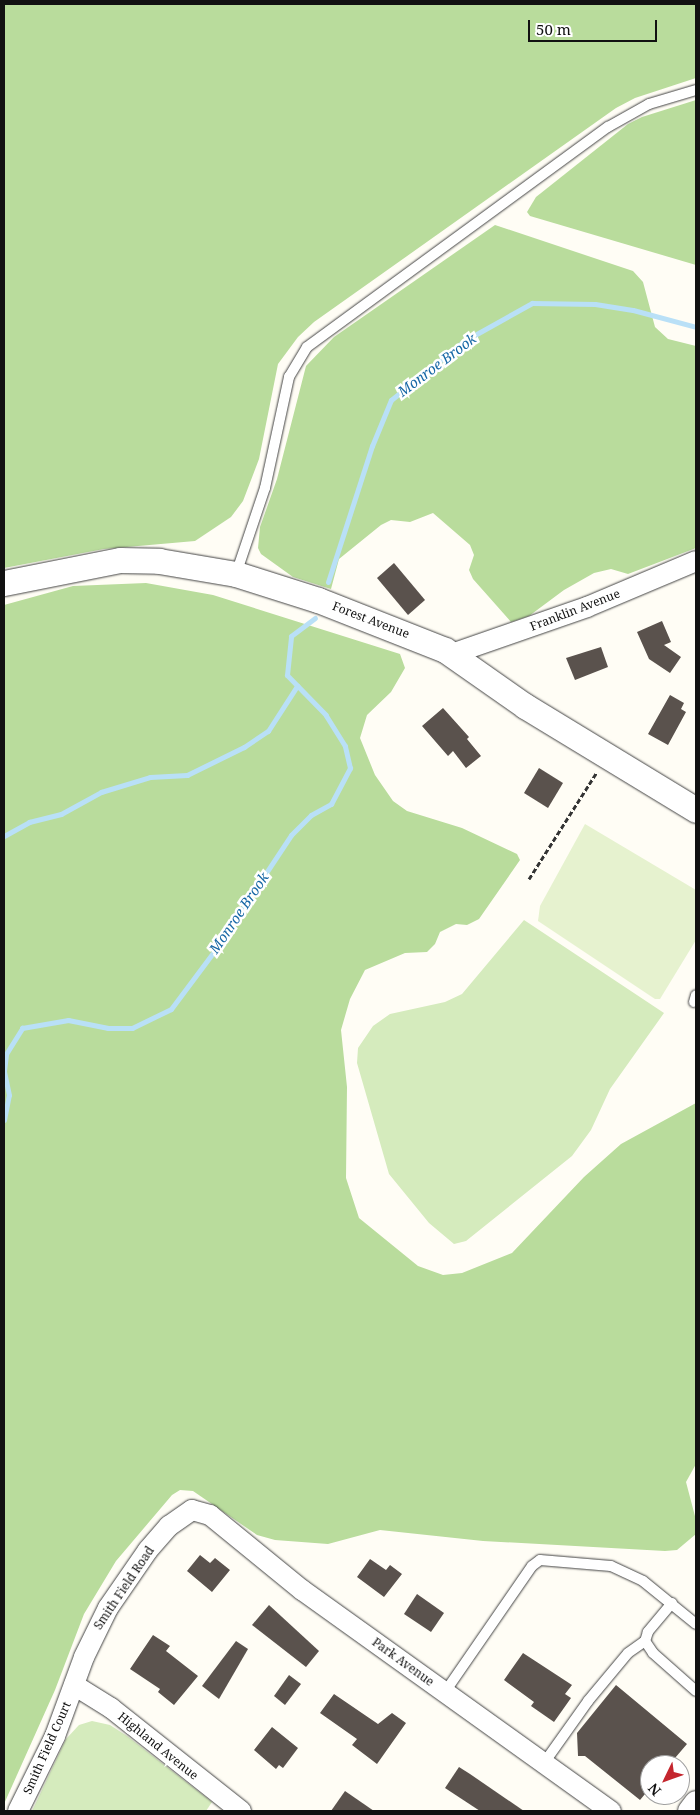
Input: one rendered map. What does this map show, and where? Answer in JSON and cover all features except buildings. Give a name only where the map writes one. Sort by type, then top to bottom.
[{"type":"street","name":"Forest Avenue","points":[[4,583],[120,560],[159,561],[236,574],[318,600],[434,643],[517,701],[696,810]]},
{"type":"street","name":"Franklin Avenue","points":[[452,654],[587,607],[696,561]]},
{"type":"street","name":"Smith Field Road","points":[[74,1684],[92,1636],[133,1570],[169,1526],[186,1512],[197,1510]]},
{"type":"street","name":"Park Avenue","points":[[197,1510],[216,1520],[302,1590],[611,1811]]},
{"type":"street","name":"Smith Field Court","points":[[18,1811],[55,1736],[74,1684]]},
{"type":"street","name":"Highland Avenue","points":[[74,1684],[111,1708],[241,1811]]},
{"type":"street","points":[[690,1811],[696,1803]]},
{"type":"lane","points":[[236,574],[265,488],[289,377],[307,346],[608,127],[649,104],[696,90]]},
{"type":"lane","points":[[445,1692],[538,1561],[611,1566],[643,1581],[696,1624]]},
{"type":"lane","points":[[544,1763],[588,1701],[628,1653],[645,1641],[648,1632],[672,1603]]},
{"type":"lane","points":[[645,1641],[653,1653],[696,1691]]},
{"type":"path","points":[[528,879],[607,756]]},
{"type":"green space","points":[[4,4],[696,4],[696,78],[635,98],[616,108],[314,322],[298,337],[278,364],[259,459],[243,501],[231,517],[195,541],[104,549],[4,568]]},
{"type":"green space","points":[[696,100],[696,265],[530,216],[527,212],[536,197],[628,124],[642,117]]},
{"type":"green space","points":[[495,225],[633,271],[643,282],[655,327],[668,339],[696,346],[696,548],[628,574],[611,569],[594,573],[564,590],[529,616],[511,622],[473,579],[469,570],[474,555],[470,545],[433,513],[410,522],[391,520],[381,525],[339,559],[331,589],[293,577],[261,554],[258,548],[260,527],[277,479],[306,366],[334,337]]},
{"type":"green space","points":[[146,583],[213,595],[400,654],[405,668],[391,692],[367,715],[360,738],[375,775],[393,801],[407,811],[462,828],[517,854],[520,860],[479,919],[467,925],[456,924],[440,932],[435,944],[427,952],[405,953],[365,970],[350,999],[341,1030],[347,1087],[346,1178],[359,1218],[418,1266],[443,1275],[462,1273],[512,1253],[584,1177],[621,1144],[696,1103],[696,1464],[686,1482],[696,1520],[696,1534],[677,1550],[665,1551],[483,1541],[380,1530],[328,1544],[275,1540],[257,1535],[193,1491],[180,1490],[172,1495],[116,1561],[84,1614],[55,1690],[4,1804],[4,605],[73,586]]},
{"type":"green space","points":[[585,824],[696,890],[696,940],[660,999],[655,999],[538,921],[540,906]]},
{"type":"green space","points":[[524,920],[664,1013],[610,1089],[591,1130],[572,1156],[466,1241],[454,1244],[429,1223],[389,1174],[357,1063],[358,1048],[373,1026],[390,1014],[445,1002],[462,994]]},
{"type":"green space","points":[[92,1721],[110,1725],[127,1736],[212,1802],[206,1811],[32,1811],[66,1739],[79,1725]]},
{"type":"waterway","name":"Monroe Brook","points":[[328,582],[372,446],[391,400],[464,341],[532,303],[595,304],[633,310],[696,327]]},
{"type":"waterway","name":"Monroe Brook","points":[[4,1120],[9,1095],[4,1071],[6,1054],[22,1028],[68,1020],[108,1028],[132,1028],[171,1009],[215,950],[291,835],[311,815],[331,804],[350,768],[345,746],[326,715],[287,675],[291,636],[315,618]]},
{"type":"waterway","points":[[4,836],[29,822],[61,814],[101,792],[150,777],[187,775],[244,747],[268,731],[297,686]]}]
